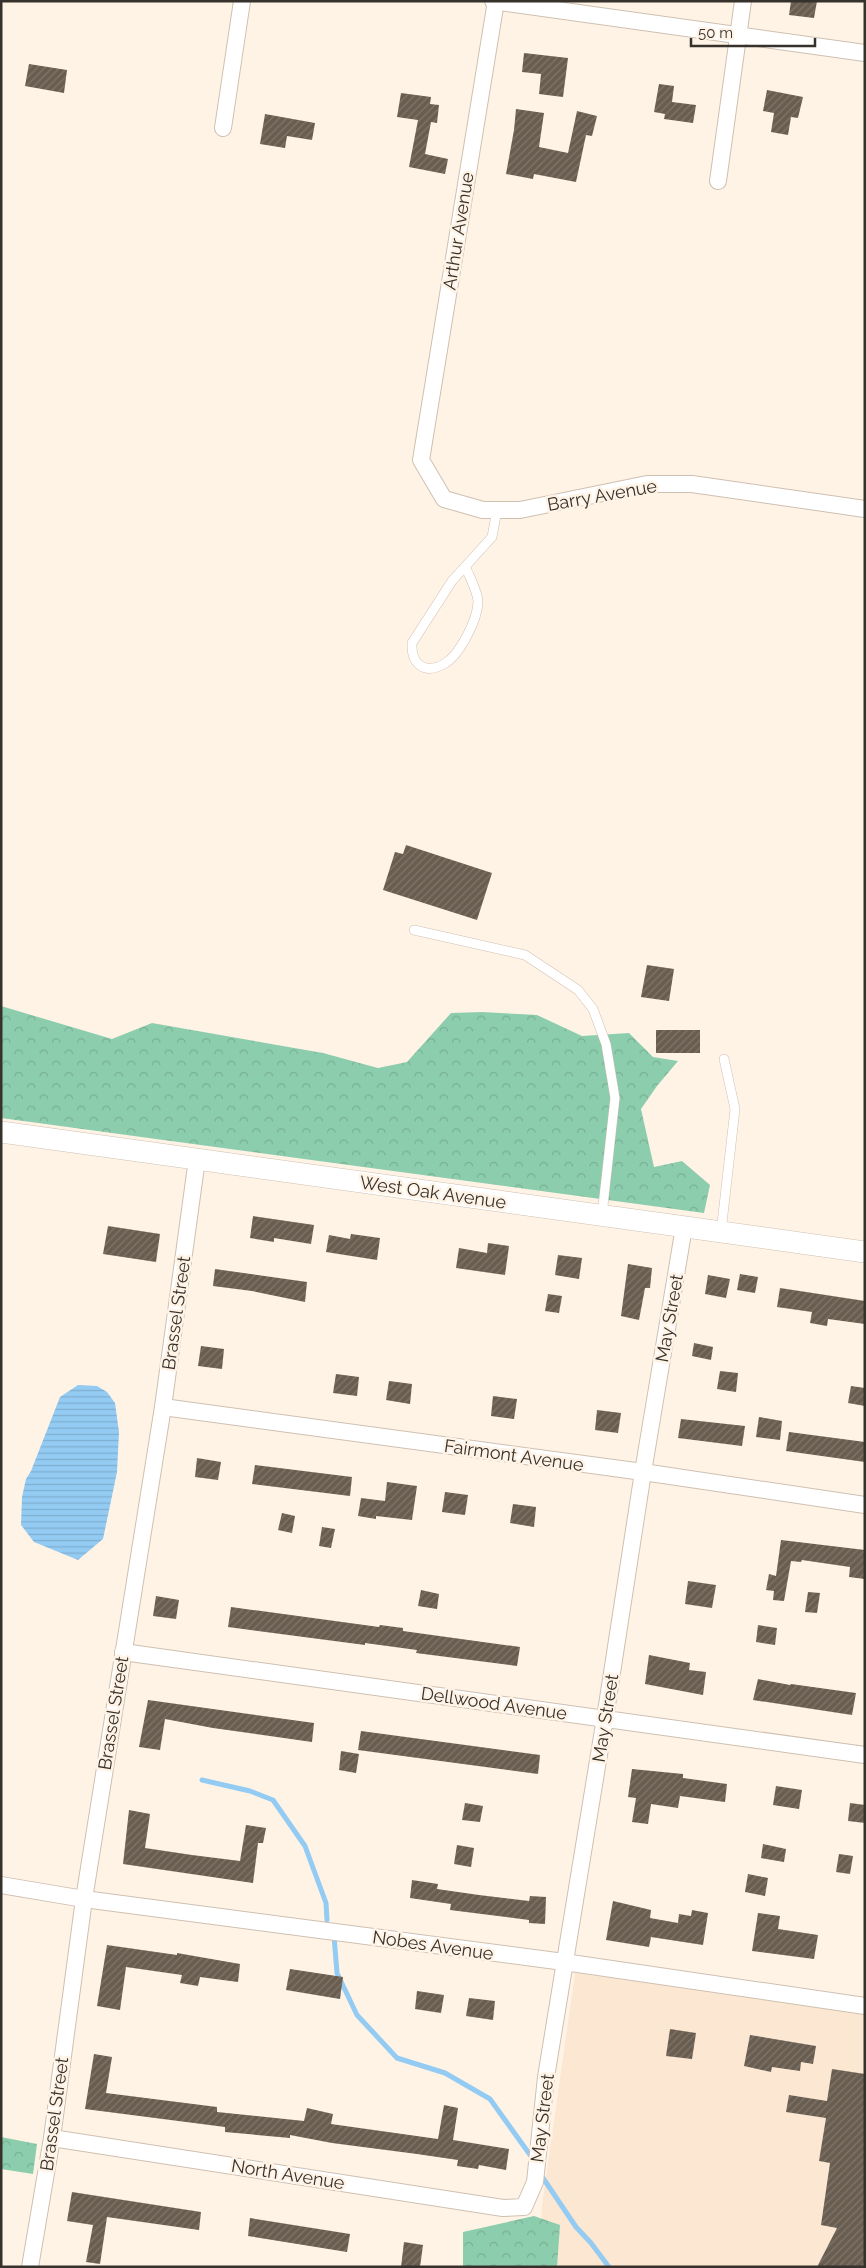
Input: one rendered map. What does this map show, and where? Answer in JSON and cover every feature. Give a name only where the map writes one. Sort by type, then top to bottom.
[{"type":"street","points":[[223,128],[242,1]]},
{"type":"street","points":[[495,1],[865,53]]},
{"type":"street","name":"Arthur Avenue","points":[[421,460],[495,1]]},
{"type":"street","points":[[718,181],[743,1]]},
{"type":"street","name":"Barry Avenue","points":[[421,460],[444,499],[483,510],[520,510],[647,484],[692,484],[865,509]]},
{"type":"street","name":"West Oak Avenue","points":[[1,1132],[865,1252]]},
{"type":"street","name":"Brassel Street","points":[[30,2267],[52,2138],[84,1899],[162,1407],[197,1159]]},
{"type":"street","name":"May Street","points":[[524,2207],[535,2182],[546,2077],[684,1227]]},
{"type":"street","name":"Fairmont Avenue","points":[[162,1407],[643,1472],[865,1505]]},
{"type":"street","name":"Dellwood Avenue","points":[[123,1652],[865,1755]]},
{"type":"street","name":"Nobes Avenue","points":[[1,1886],[84,1899],[564,1962],[865,2006]]},
{"type":"street","name":"North Avenue","points":[[52,2138],[503,2208],[524,2207]]},
{"type":"lane","points":[[466,568],[478,598],[477,610],[472,626],[461,646],[445,664],[432,669],[422,667],[415,661],[412,643],[452,581],[466,568],[492,537],[497,510]]},
{"type":"lane","points":[[414,930],[525,955],[578,990],[592,1010],[606,1044],[615,1098],[602,1216]]},
{"type":"lane","points":[[721,1232],[735,1109],[724,1059]]},
{"type":"shaded area","points":[[575,1973],[865,2013],[865,2267],[540,2267],[542,2205]]},
{"type":"green space","points":[[1,1006],[112,1039],[152,1023],[323,1053],[378,1068],[407,1062],[451,1013],[482,1012],[537,1015],[582,1036],[629,1033],[653,1057],[678,1061],[641,1109],[654,1167],[682,1161],[710,1185],[704,1213],[1,1118]]},
{"type":"green space","points":[[1,2137],[37,2144],[33,2174],[1,2169]]},
{"type":"green space","points":[[534,2216],[560,2225],[557,2267],[463,2267],[463,2232]]},
{"type":"water","points":[[78,1385],[97,1386],[107,1392],[115,1403],[119,1432],[117,1472],[103,1539],[78,1560],[34,1542],[21,1525],[22,1497],[26,1479],[31,1471],[60,1397]]},
{"type":"building","points":[[791,1],[817,1],[814,18],[789,15]]},
{"type":"building","points":[[524,53],[568,58],[563,97],[539,94],[541,74],[522,72]]},
{"type":"building","points":[[29,64],[67,70],[64,93],[25,86]]},
{"type":"building","points":[[659,84],[674,86],[672,102],[696,105],[693,123],[664,119],[665,114],[654,112]]},
{"type":"building","points":[[767,90],[803,97],[798,118],[791,117],[788,135],[771,132],[774,113],[763,111]]},
{"type":"building","points":[[401,93],[431,97],[430,104],[439,105],[437,123],[431,122],[425,154],[448,159],[445,174],[409,167],[418,120],[397,117]]},
{"type":"building","points":[[516,109],[544,113],[539,147],[568,153],[577,111],[597,116],[592,136],[586,135],[576,182],[534,174],[533,179],[506,174]]},
{"type":"building","points":[[265,114],[315,123],[312,140],[287,136],[285,148],[260,144]]},
{"type":"building","points":[[406,845],[492,873],[477,920],[383,890],[395,852],[403,854]]},
{"type":"building","points":[[647,965],[674,969],[669,1001],[641,997]]},
{"type":"building","points":[[656,1030],[700,1030],[700,1053],[656,1053]]},
{"type":"building","points":[[253,1216],[314,1225],[311,1244],[274,1238],[274,1242],[250,1238]]},
{"type":"building","points":[[108,1226],[160,1234],[156,1262],[103,1254]]},
{"type":"building","points":[[351,1234],[380,1238],[377,1260],[326,1252],[329,1235],[350,1239]]},
{"type":"building","points":[[488,1243],[509,1246],[505,1275],[456,1268],[459,1248],[487,1253]]},
{"type":"building","points":[[558,1255],[582,1258],[579,1279],[555,1275]]},
{"type":"building","points":[[628,1264],[652,1268],[650,1288],[645,1288],[639,1320],[621,1316]]},
{"type":"building","points":[[215,1269],[307,1282],[305,1302],[252,1291],[213,1286]]},
{"type":"building","points":[[740,1274],[758,1277],[755,1293],[737,1290]]},
{"type":"building","points":[[708,1275],[730,1279],[726,1298],[705,1294]]},
{"type":"building","points":[[780,1288],[865,1301],[865,1324],[828,1319],[827,1326],[810,1323],[812,1312],[777,1307]]},
{"type":"building","points":[[548,1294],[562,1296],[559,1313],[545,1311]]},
{"type":"building","points":[[694,1343],[713,1347],[711,1360],[692,1356]]},
{"type":"building","points":[[201,1346],[224,1349],[222,1369],[198,1366]]},
{"type":"building","points":[[720,1371],[738,1373],[736,1392],[717,1389]]},
{"type":"building","points":[[336,1374],[359,1377],[357,1396],[333,1393]]},
{"type":"building","points":[[389,1381],[412,1384],[410,1404],[386,1400]]},
{"type":"building","points":[[851,1386],[865,1388],[865,1406],[848,1403]]},
{"type":"building","points":[[493,1396],[517,1399],[514,1419],[491,1416]]},
{"type":"building","points":[[597,1410],[621,1413],[618,1433],[595,1430]]},
{"type":"building","points":[[759,1417],[782,1421],[780,1440],[756,1437]]},
{"type":"building","points":[[681,1419],[745,1426],[742,1446],[678,1438]]},
{"type":"building","points":[[789,1432],[865,1442],[865,1462],[786,1451]]},
{"type":"building","points":[[197,1458],[221,1462],[218,1480],[195,1477]]},
{"type":"building","points":[[255,1465],[352,1477],[350,1496],[252,1484]]},
{"type":"building","points":[[387,1482],[417,1486],[412,1520],[376,1516],[376,1519],[358,1516],[361,1498],[385,1501]]},
{"type":"building","points":[[445,1492],[468,1495],[465,1515],[442,1512]]},
{"type":"building","points":[[513,1504],[536,1507],[534,1527],[510,1523]]},
{"type":"building","points":[[282,1513],[295,1516],[292,1533],[278,1530]]},
{"type":"building","points":[[322,1527],[335,1529],[331,1548],[319,1546]]},
{"type":"building","points":[[781,1540],[865,1550],[865,1579],[849,1577],[850,1567],[802,1560],[801,1562],[791,1561],[784,1601],[773,1600],[774,1591],[766,1590],[769,1574],[776,1576]]},
{"type":"building","points":[[688,1581],[716,1585],[712,1608],[685,1604]]},
{"type":"building","points":[[421,1590],[439,1594],[437,1609],[418,1606]]},
{"type":"building","points":[[808,1592],[820,1593],[817,1613],[805,1612]]},
{"type":"building","points":[[156,1596],[179,1600],[176,1619],[153,1616]]},
{"type":"building","points":[[231,1607],[379,1627],[380,1625],[403,1628],[403,1631],[520,1647],[517,1666],[416,1653],[417,1650],[228,1627]]},
{"type":"building","points":[[758,1625],[777,1628],[775,1645],[756,1642]]},
{"type":"building","points":[[649,1655],[690,1663],[689,1670],[706,1672],[703,1695],[645,1684]]},
{"type":"building","points":[[758,1679],[856,1693],[852,1715],[753,1700]]},
{"type":"building","points":[[148,1700],[314,1723],[312,1742],[165,1719],[160,1750],[139,1747]]},
{"type":"building","points":[[361,1731],[540,1755],[538,1774],[358,1750]]},
{"type":"building","points":[[341,1751],[359,1754],[356,1773],[339,1770]]},
{"type":"building","points":[[632,1769],[683,1774],[683,1778],[727,1784],[725,1802],[680,1796],[678,1808],[651,1804],[648,1824],[632,1822],[636,1798],[628,1797]]},
{"type":"building","points":[[776,1786],[802,1790],[799,1809],[773,1805]]},
{"type":"building","points":[[465,1803],[483,1806],[480,1822],[462,1820]]},
{"type":"building","points":[[850,1803],[865,1805],[865,1823],[848,1821]]},
{"type":"building","points":[[129,1810],[150,1814],[145,1848],[192,1855],[240,1861],[246,1825],[266,1828],[263,1843],[258,1843],[253,1883],[123,1864]]},
{"type":"building","points":[[763,1844],[786,1849],[784,1862],[761,1858]]},
{"type":"building","points":[[457,1845],[474,1848],[471,1867],[454,1864]]},
{"type":"building","points":[[839,1854],[853,1856],[850,1874],[836,1872]]},
{"type":"building","points":[[748,1874],[768,1878],[765,1896],[745,1892]]},
{"type":"building","points":[[412,1880],[438,1884],[437,1889],[479,1895],[529,1901],[530,1896],[546,1897],[545,1924],[529,1923],[529,1920],[450,1910],[451,1904],[410,1898]]},
{"type":"building","points":[[613,1901],[651,1910],[650,1918],[678,1923],[679,1914],[691,1916],[692,1910],[708,1913],[703,1945],[651,1937],[649,1947],[606,1940]]},
{"type":"building","points":[[758,1913],[780,1916],[778,1929],[818,1935],[814,1959],[752,1951]]},
{"type":"building","points":[[107,1945],[177,1955],[177,1953],[240,1964],[238,1982],[200,1977],[198,1986],[180,1983],[182,1975],[126,1967],[120,2010],[97,2006]]},
{"type":"building","points":[[290,1969],[343,1977],[340,1999],[286,1990]]},
{"type":"building","points":[[417,1991],[444,1995],[441,2013],[415,2009]]},
{"type":"building","points":[[469,1998],[495,2001],[493,2020],[466,2016]]},
{"type":"building","points":[[670,2029],[696,2033],[692,2059],[666,2056]]},
{"type":"building","points":[[750,2035],[816,2046],[813,2064],[801,2062],[800,2071],[772,2067],[771,2072],[744,2066]]},
{"type":"building","points":[[94,2054],[112,2057],[106,2093],[217,2107],[217,2112],[304,2121],[307,2108],[333,2114],[331,2124],[438,2139],[444,2105],[458,2108],[453,2140],[509,2149],[506,2170],[479,2165],[478,2169],[457,2166],[458,2160],[332,2143],[290,2135],[290,2138],[225,2132],[225,2127],[85,2109]]},
{"type":"building","points":[[832,2069],[865,2074],[865,2267],[817,2267],[837,2228],[821,2225],[830,2163],[819,2161],[826,2118],[786,2112],[789,2095],[827,2101]]},
{"type":"building","points":[[72,2192],[201,2212],[199,2230],[107,2217],[100,2264],[86,2262],[93,2225],[67,2221]]},
{"type":"building","points":[[250,2218],[350,2234],[347,2252],[248,2236]]},
{"type":"building","points":[[404,2242],[423,2245],[420,2267],[401,2267]]},
{"type":"waterway","points":[[202,1780],[250,1791],[273,1800],[305,1846],[326,1903],[327,1920]]},
{"type":"waterway","points":[[334,1936],[337,1973],[357,2015],[397,2058],[445,2073],[490,2099],[533,2159]]},
{"type":"waterway","points":[[541,2175],[576,2227],[609,2267]]}]
